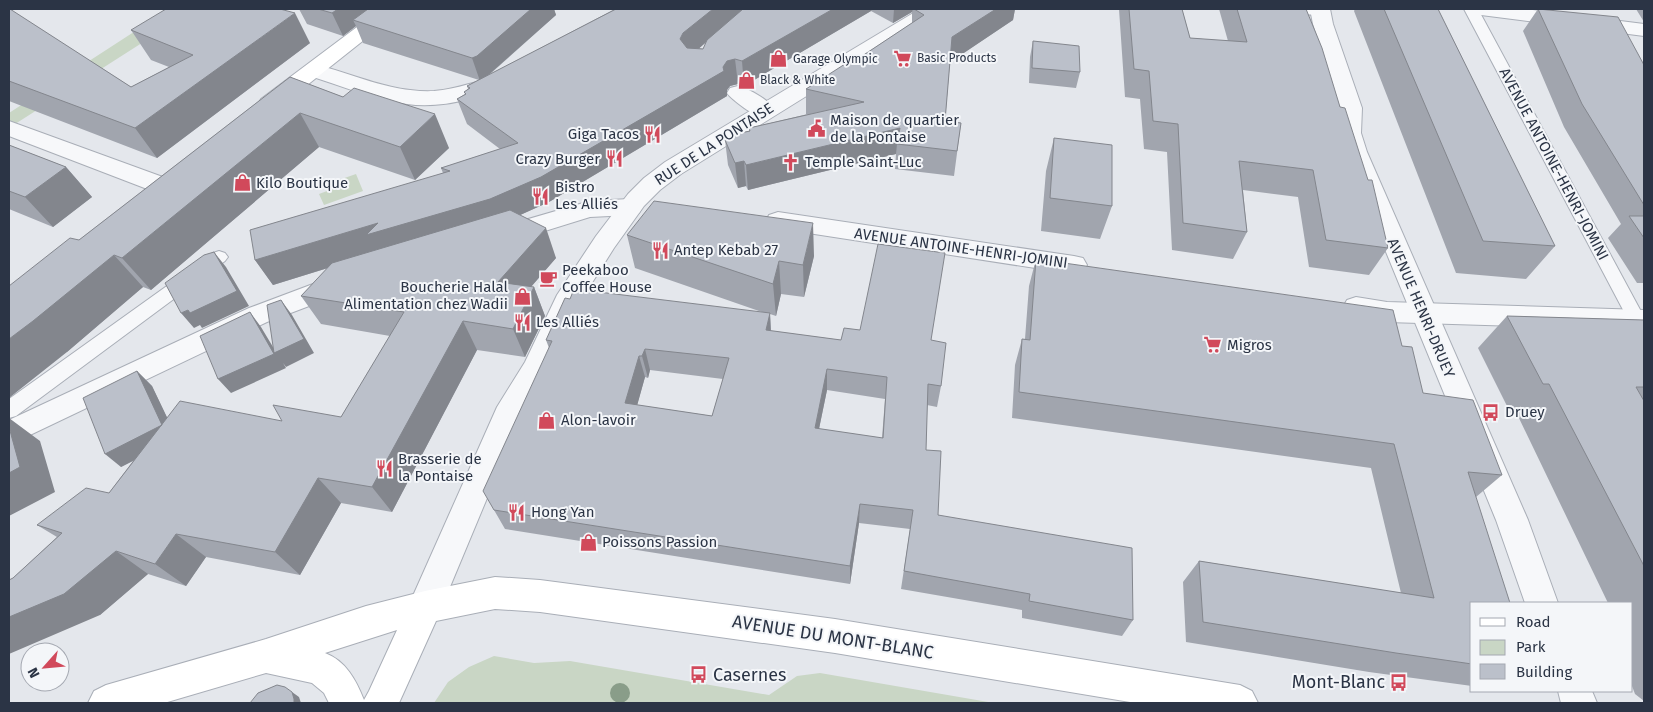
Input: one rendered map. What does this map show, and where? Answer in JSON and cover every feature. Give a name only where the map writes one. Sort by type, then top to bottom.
[{"type":"main road","points":[[253,116],[392,9]]},
{"type":"main road","points":[[140,204],[170,180]]},
{"type":"main road","name":"AVENUE DU MONT-BLANC","points":[[106,703],[266,656],[366,622],[425,607],[495,593],[540,596],[835,636],[1240,703]]},
{"type":"main road","points":[[381,703],[425,607]]},
{"type":"main road","points":[[266,656],[320,668],[336,681],[348,703]]},
{"type":"street","name":"RUE DE LA PONTAISE","points":[[425,607],[511,407],[536,368],[566,302],[633,203],[652,184],[673,168],[933,9]]},
{"type":"street","points":[[1481,9],[1644,30]]},
{"type":"street","name":"AVENUE HENRI-DRUEY","points":[[1320,10],[1351,108],[1350,133],[1356,152],[1512,520],[1542,602]]},
{"type":"street","points":[[314,70],[396,96],[437,98],[482,89],[515,76]]},
{"type":"street","points":[[738,93],[765,111]]},
{"type":"street","points":[[9,128],[170,180]]},
{"type":"street","points":[[477,242],[590,209],[633,203],[663,205]]},
{"type":"street","name":"AVENUE ANTOINE-HENRI-JOMINI","points":[[758,219],[1101,269]]},
{"type":"street","points":[[9,433],[258,315],[357,278]]},
{"type":"street","points":[[1338,304],[1387,312],[1632,319]]},
{"type":"street","name":"AVENUE ANTOINE-HENRI-JOMINI","points":[[1631,347],[1632,319]]},
{"type":"lane","points":[[1280,9],[1320,10]]},
{"type":"lane","name":"AVENUE ANTOINE-HENRI-JOMINI","points":[[1471,9],[1632,319]]},
{"type":"lane","points":[[9,410],[219,257]]},
{"type":"green space","points":[[195,9],[12,126],[9,125],[9,113],[160,15]]},
{"type":"green space","points":[[356,174],[363,191],[324,205],[319,194],[335,188],[333,182]]},
{"type":"green space","points":[[494,656],[534,663],[570,661],[769,695],[797,676],[820,673],[994,703],[434,703],[448,682],[469,667]]},
{"type":"building","points":[[9,9],[131,87],[193,55],[131,30],[166,9],[280,9],[295,13],[135,128],[9,81]]},
{"type":"building","points":[[318,9],[338,9],[332,13]]},
{"type":"building","points":[[368,9],[531,9],[477,56],[472,58],[353,20]]},
{"type":"building","points":[[616,9],[713,9],[683,33],[680,39],[687,48],[703,49],[707,40],[743,9],[833,9],[742,61],[735,59],[727,61],[723,67],[724,71],[541,177],[490,199],[366,235],[378,223],[255,260],[250,230],[450,171],[441,168],[518,143],[457,99],[466,94],[464,92],[470,88],[467,86]]},
{"type":"building","points":[[914,9],[996,9],[952,37],[945,121],[961,123],[957,151],[897,144],[900,128],[746,165],[744,161],[735,163],[725,140],[733,139],[731,135],[750,131],[749,128],[864,102],[806,89],[845,64],[850,64],[924,15]]},
{"type":"building","points":[[1129,9],[1182,9],[1190,38],[1247,42],[1237,9],[1306,9],[1322,48],[1340,107],[1345,108],[1368,180],[1372,180],[1388,248],[1326,240],[1313,170],[1239,161],[1247,232],[1183,223],[1178,124],[1153,121],[1149,71],[1134,69]]},
{"type":"building","points":[[1384,9],[1438,9],[1555,246],[1483,241]]},
{"type":"building","points":[[1538,9],[1618,17],[1644,65],[1644,205],[1582,104]]},
{"type":"building","points":[[1033,41],[1079,46],[1080,72],[1032,68]]},
{"type":"building","points":[[290,77],[343,97],[354,88],[435,114],[400,147],[300,113],[122,258],[114,255],[9,339],[9,286],[70,238],[79,240]]},
{"type":"building","points":[[1054,138],[1112,145],[1112,206],[1050,198]]},
{"type":"building","points":[[9,145],[66,167],[25,197],[9,191]]},
{"type":"building","points":[[654,201],[813,223],[803,265],[779,261],[773,284],[627,235]]},
{"type":"building","points":[[510,210],[546,228],[498,282],[534,287],[513,329],[463,321],[372,487],[318,478],[275,552],[176,534],[155,564],[116,551],[64,594],[9,617],[9,580],[62,533],[37,525],[86,488],[109,493],[180,401],[282,421],[273,405],[341,417],[404,312],[301,296],[332,263]]},
{"type":"building","points":[[1629,216],[1644,216],[1644,238]]},
{"type":"building","points":[[878,244],[945,253],[931,340],[946,343],[941,386],[928,384],[926,450],[941,451],[938,515],[1132,548],[1133,620],[1029,601],[1030,594],[904,571],[913,510],[860,504],[850,566],[494,510],[483,491],[552,341],[546,340],[565,298],[570,299],[574,289],[770,313],[766,330],[841,340],[844,328],[860,330]],"holes":[[[645,349],[729,358],[712,416],[625,403],[639,356],[642,356]],[[827,369],[887,377],[883,438],[815,428]]]},
{"type":"building","points":[[214,252],[237,291],[190,313],[188,310],[181,313],[165,283],[204,255]]},
{"type":"building","points":[[1036,259],[1393,310],[1402,346],[1412,347],[1423,393],[1473,400],[1502,475],[1468,472],[1510,602],[1470,602],[1470,664],[1203,622],[1199,561],[1434,598],[1394,444],[1019,392],[1022,339],[1030,340]]},
{"type":"building","points":[[281,300],[304,339],[274,353],[267,305]]},
{"type":"building","points":[[250,312],[274,354],[218,379],[200,336]]},
{"type":"building","points":[[1507,316],[1644,320],[1644,387],[1636,387],[1644,401],[1644,566],[1549,384],[1543,384]]},
{"type":"building","points":[[137,371],[162,425],[105,454],[83,398]]},
{"type":"building","points":[[9,427],[20,467],[9,473]]},
{"type":"building","points":[[277,685],[285,687],[292,692],[294,703],[250,703],[258,693]]},
{"type":"place","name":"Basic Products","points":[[903,58]]},
{"type":"place","name":"Garage Olympic","points":[[779,59]]},
{"type":"place","name":"Black & White","points":[[746,80]]},
{"type":"place","name":"Maison de quartier de la Pontaise","points":[[816,129]]},
{"type":"place","name":"Giga Tacos","points":[[653,134]]},
{"type":"place","name":"Crazy Burger","points":[[614,159]]},
{"type":"place","name":"Temple Saint-Luc","points":[[791,162]]},
{"type":"place","name":"Kilo Boutique","points":[[242,183]]},
{"type":"place","name":"Bistro Les Alliés","points":[[541,196]]},
{"type":"place","name":"Antep Kebab 27","points":[[660,250]]},
{"type":"place","name":"Peekaboo Coffee House","points":[[548,279]]},
{"type":"place","name":"Boucherie Halal Alimentation chez Wadii","points":[[522,296]]},
{"type":"place","name":"Les Alliés","points":[[522,322]]},
{"type":"place","name":"Migros","points":[[1213,345]]},
{"type":"place","name":"Druey","points":[[1491,412]]},
{"type":"place","name":"Alon-lavoir","points":[[547,420]]},
{"type":"place","name":"Brasserie de la Pontaise","points":[[384,468]]},
{"type":"place","name":"Hong Yan","points":[[517,512]]},
{"type":"place","name":"Poissons Passion","points":[[588,542]]},
{"type":"place","name":"Casernes","points":[[699,675]]},
{"type":"place","name":"Mont-Blanc","points":[[1399,682]]}]
